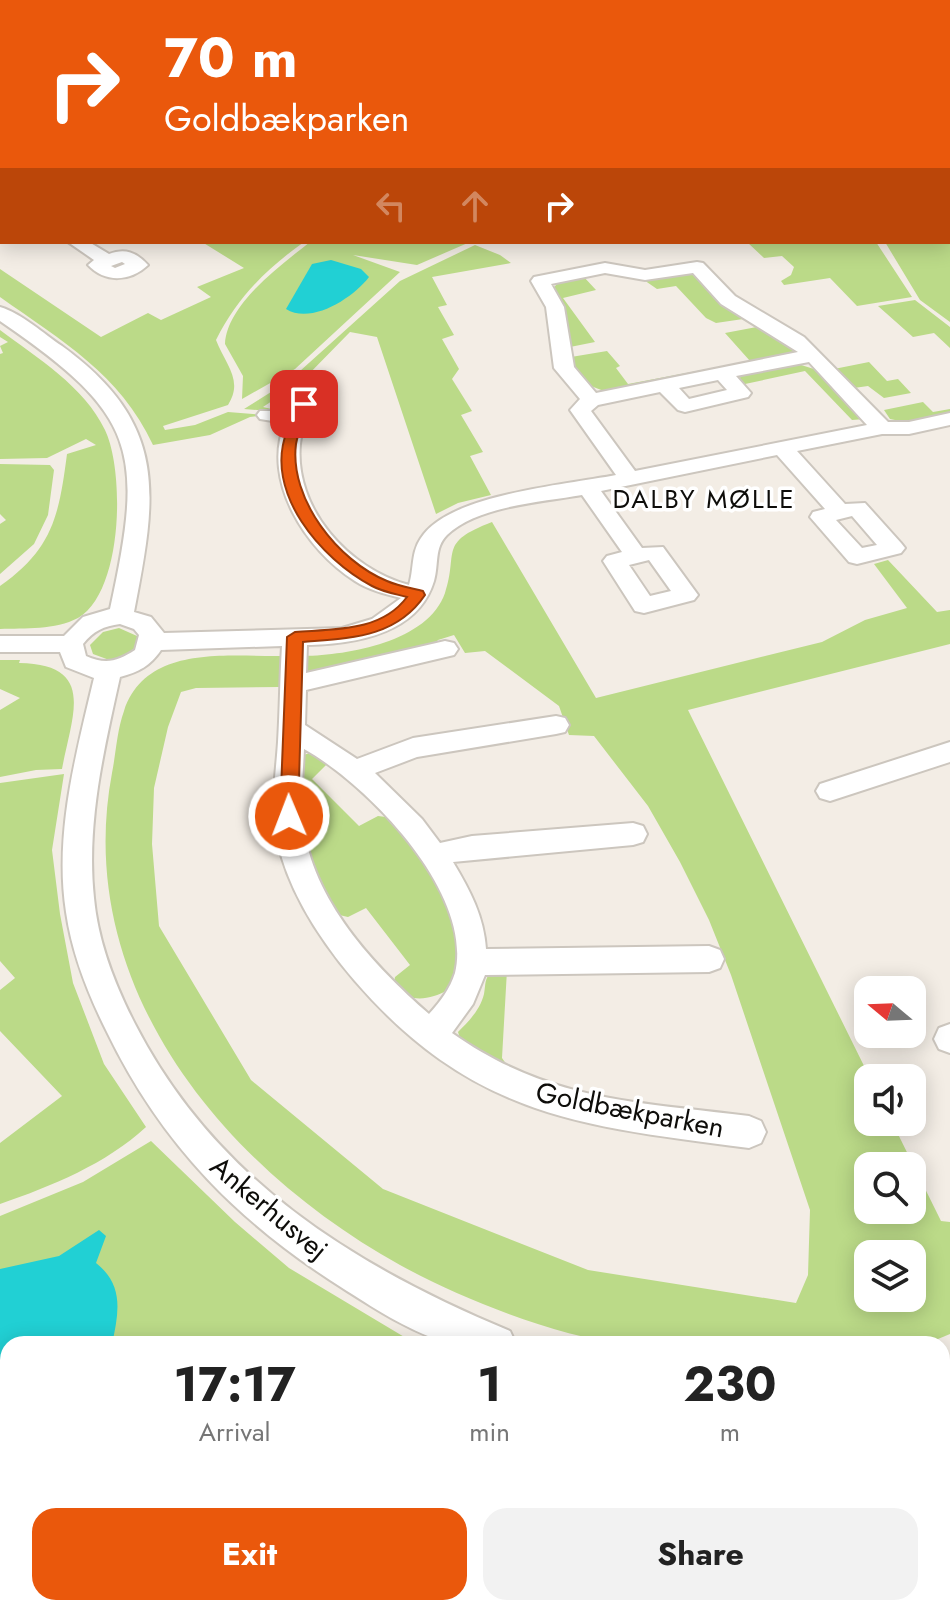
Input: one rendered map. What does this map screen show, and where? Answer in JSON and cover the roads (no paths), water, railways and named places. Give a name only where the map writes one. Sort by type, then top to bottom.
[{"type":"street","points":[[80,244],[107,261]]},
{"type":"street","points":[[591,400],[564,368],[555,307],[540,281],[605,268],[645,275],[697,267],[728,300],[797,341],[882,428]]},
{"type":"street","points":[[0,313],[61,356],[94,384],[112,403],[126,430],[137,458],[140,493],[136,542],[121,616]]},
{"type":"street","points":[[630,479],[580,410],[591,400],[813,355]]},
{"type":"street","points":[[267,415],[301,411],[289,443],[289,467],[295,495],[328,545],[380,584],[417,595]]},
{"type":"street","points":[[154,642],[364,632],[391,620],[408,607],[417,595],[430,541],[454,518],[476,509],[882,428],[909,428],[950,419]]},
{"type":"street","points":[[782,448],[840,512]]},
{"type":"street","points":[[588,488],[636,556]]},
{"type":"street","points":[[121,616],[147,624],[153,632],[154,642],[139,662],[109,671],[84,667],[75,661],[71,644],[76,635],[95,621],[121,616]]},
{"type":"street","name":"Goldbækparken","points":[[295,637],[288,795],[291,837],[312,898],[347,950],[376,984],[429,1035],[481,1070],[529,1093],[570,1105],[749,1132]]},
{"type":"street","points":[[0,644],[71,644]]},
{"type":"street","points":[[291,685],[445,649]]},
{"type":"street","name":"Ankerhusvej","points":[[109,671],[86,769],[77,833],[79,900],[95,970],[125,1043],[171,1115],[223,1175],[288,1232],[364,1283],[450,1327],[475,1336]]},
{"type":"street","points":[[356,770],[413,748],[556,725]]},
{"type":"street","points":[[292,730],[312,739],[356,770],[435,855],[460,900],[472,962],[464,991],[451,1014],[429,1035]]},
{"type":"street","points":[[830,791],[942,755],[950,781]]},
{"type":"street","points":[[435,855],[472,847],[633,834]]},
{"type":"street","points":[[472,962],[709,959]]},
{"type":"water","points":[[331,260],[361,269],[369,277],[353,293],[331,307],[307,314],[286,309],[312,264]]},
{"type":"water","points":[[99,1230],[106,1236],[96,1263],[105,1271],[115,1290],[117,1310],[113,1336],[0,1336],[0,1269],[59,1256]]},
{"type":"district","name":"DALBY MØLLE","points":[[704,499]]}]
